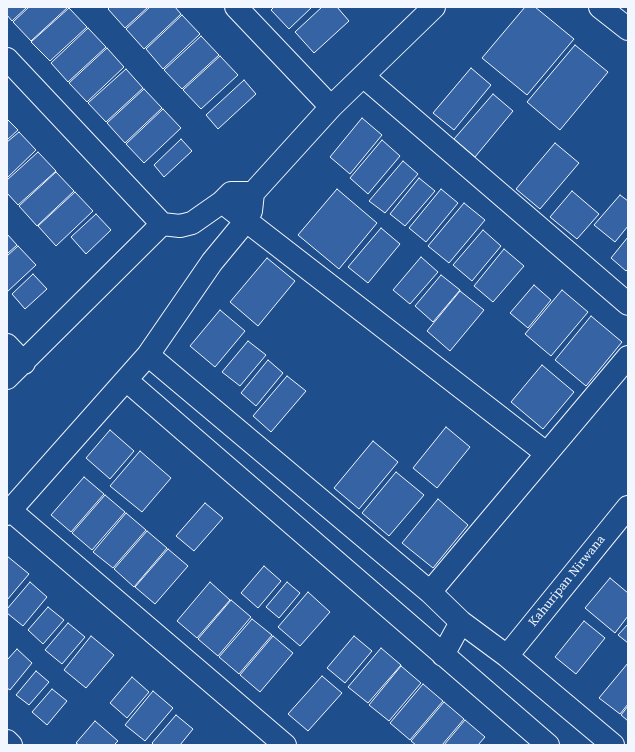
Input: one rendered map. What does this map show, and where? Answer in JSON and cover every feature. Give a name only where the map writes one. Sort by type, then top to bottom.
[{"type":"street","points":[[236,7],[331,107]]},
{"type":"street","points":[[285,745],[9,512],[148,355],[212,262],[245,222],[251,211],[253,193],[331,107],[434,7]]},
{"type":"street","points":[[600,7],[628,30]]},
{"type":"street","points":[[7,59],[162,224],[180,226],[192,223],[222,202],[231,193],[253,193]]},
{"type":"street","points":[[363,76],[628,304]]},
{"type":"street","points":[[222,202],[245,222],[546,453]]},
{"type":"street","points":[[7,378],[24,363],[162,224]]},
{"type":"street","points":[[7,345],[24,363]]},
{"type":"street","points":[[148,355],[430,592],[461,622],[507,656],[613,745]]},
{"type":"street","points":[[430,592],[628,357]]},
{"type":"street","points":[[126,380],[442,655],[548,745]]},
{"type":"street","name":"Kahuripan Nirwana","points":[[507,656],[624,520]]},
{"type":"street","points":[[442,655],[461,622]]},
{"type":"street","points":[[7,741],[11,745]]},
{"type":"building","points":[[7,7],[27,7],[12,21],[7,15]]},
{"type":"building","points":[[29,7],[68,7],[31,41],[13,22]]},
{"type":"building","points":[[110,7],[148,7],[125,28],[108,9]]},
{"type":"building","points":[[150,7],[175,7],[181,14],[144,49],[126,29]]},
{"type":"building","points":[[274,7],[312,7],[289,29],[271,10]]},
{"type":"building","points":[[322,7],[337,7],[349,21],[314,53],[295,32]]},
{"type":"building","points":[[525,7],[535,7],[574,39],[527,95],[482,58]]},
{"type":"building","points":[[69,8],[87,27],[50,61],[31,42]]},
{"type":"building","points":[[182,15],[200,34],[163,69],[146,49]]},
{"type":"building","points":[[88,28],[106,47],[68,82],[51,63]]},
{"type":"building","points":[[201,36],[219,55],[182,89],[164,70]]},
{"type":"building","points":[[575,45],[608,72],[560,130],[527,102]]},
{"type":"building","points":[[107,48],[124,67],[87,102],[69,83]]},
{"type":"building","points":[[220,56],[238,75],[201,109],[183,90]]},
{"type":"building","points":[[471,68],[491,85],[454,130],[433,113]]},
{"type":"building","points":[[126,69],[143,88],[106,122],[88,103]]},
{"type":"building","points":[[244,80],[256,94],[218,129],[206,115]]},
{"type":"building","points":[[144,89],[162,108],[125,143],[107,123]]},
{"type":"building","points":[[493,94],[513,111],[475,157],[454,139]]},
{"type":"building","points":[[163,109],[181,128],[144,163],[126,144]]},
{"type":"building","points":[[362,118],[382,135],[350,174],[330,157]]},
{"type":"building","points":[[7,119],[18,130],[7,140]]},
{"type":"building","points":[[19,132],[36,150],[7,178],[7,142]]},
{"type":"building","points":[[181,139],[192,151],[164,177],[154,165]]},
{"type":"building","points":[[382,140],[400,156],[368,194],[350,178]]},
{"type":"building","points":[[555,143],[579,163],[540,209],[516,189]]},
{"type":"building","points":[[38,152],[56,171],[18,205],[7,193],[7,180]]},
{"type":"building","points":[[403,161],[418,174],[385,213],[369,201]]},
{"type":"building","points":[[56,172],[74,191],[37,226],[19,206]]},
{"type":"building","points":[[419,178],[435,191],[405,226],[390,214]]},
{"type":"building","points":[[337,189],[377,223],[339,269],[298,235]]},
{"type":"building","points":[[441,189],[458,203],[426,242],[409,228]]},
{"type":"building","points":[[572,191],[599,214],[577,239],[550,217]]},
{"type":"building","points":[[75,192],[93,211],[56,246],[38,226]]},
{"type":"building","points":[[620,195],[628,201],[628,226],[615,242],[594,225]]},
{"type":"building","points":[[464,203],[485,220],[449,263],[428,246]]},
{"type":"building","points":[[96,214],[111,230],[86,254],[71,237]]},
{"type":"building","points":[[381,228],[400,244],[368,283],[348,267]]},
{"type":"building","points":[[483,230],[501,246],[472,281],[453,265]]},
{"type":"building","points":[[7,234],[17,245],[7,254]]},
{"type":"building","points":[[628,237],[628,269],[626,271],[611,258]]},
{"type":"building","points":[[18,246],[36,265],[7,292],[7,256]]},
{"type":"building","points":[[504,249],[524,266],[493,302],[474,286]]},
{"type":"building","points":[[421,257],[438,272],[410,304],[393,290]]},
{"type":"building","points":[[267,258],[295,281],[258,326],[230,302]]},
{"type":"building","points":[[33,274],[47,289],[25,309],[12,294]]},
{"type":"building","points":[[441,275],[460,290],[433,322],[415,306]]},
{"type":"building","points":[[534,285],[551,300],[528,328],[510,313]]},
{"type":"building","points":[[562,290],[588,312],[551,356],[525,334]]},
{"type":"building","points":[[460,291],[484,310],[450,351],[427,331]]},
{"type":"building","points":[[220,310],[245,331],[215,367],[190,346]]},
{"type":"building","points":[[591,316],[622,342],[586,386],[555,360]]},
{"type":"building","points":[[248,341],[266,355],[240,386],[222,372]]},
{"type":"building","points":[[268,360],[283,373],[256,406],[241,393]]},
{"type":"building","points":[[542,365],[574,392],[543,429],[511,402]]},
{"type":"building","points":[[287,376],[306,391],[271,432],[253,416]]},
{"type":"building","points":[[446,427],[470,447],[437,488],[413,468]]},
{"type":"building","points":[[110,430],[134,451],[110,479],[86,458]]},
{"type":"building","points":[[373,441],[398,462],[359,509],[334,488]]},
{"type":"building","points":[[140,451],[171,478],[142,512],[110,486]]},
{"type":"building","points":[[396,472],[424,495],[389,536],[362,513]]},
{"type":"building","points":[[84,477],[104,494],[71,532],[51,515]]},
{"type":"building","points":[[105,495],[125,512],[92,550],[72,533]]},
{"type":"building","points":[[438,499],[468,525],[433,568],[402,543]]},
{"type":"building","points":[[205,503],[223,518],[194,551],[176,536]]},
{"type":"building","points":[[126,513],[146,530],[113,568],[93,552]]},
{"type":"building","points":[[147,531],[167,548],[134,587],[114,569]]},
{"type":"building","points":[[168,549],[188,566],[155,604],[135,587]]},
{"type":"building","points":[[7,556],[29,574],[7,600]]},
{"type":"building","points":[[264,566],[281,581],[258,608],[241,593]]},
{"type":"building","points":[[610,578],[628,593],[628,616],[615,633],[585,608]]},
{"type":"building","points":[[30,582],[47,597],[23,626],[7,613],[7,609]]},
{"type":"building","points":[[210,582],[230,600],[197,638],[177,621]]},
{"type":"building","points":[[287,582],[300,593],[279,618],[266,607]]},
{"type":"building","points":[[308,592],[330,612],[300,646],[278,627]]},
{"type":"building","points":[[231,600],[251,617],[218,656],[198,639]]},
{"type":"building","points":[[48,607],[64,620],[43,644],[28,630]]},
{"type":"building","points":[[252,619],[272,635],[239,674],[219,657]]},
{"type":"building","points":[[584,621],[605,638],[576,674],[555,657]]},
{"type":"building","points":[[68,623],[85,637],[62,664],[45,650]]},
{"type":"building","points":[[628,624],[628,643],[618,635]]},
{"type":"building","points":[[91,636],[114,655],[86,688],[64,670]]},
{"type":"building","points":[[273,636],[293,653],[260,692],[240,675]]},
{"type":"building","points":[[354,636],[372,651],[345,683],[327,668]]},
{"type":"building","points":[[381,648],[401,665],[368,703],[348,687]]},
{"type":"building","points":[[17,649],[32,663],[10,690],[7,688],[7,660]]},
{"type":"building","points":[[628,663],[628,704],[620,714],[599,698]]},
{"type":"building","points":[[401,666],[421,683],[389,721],[369,705]]},
{"type":"building","points":[[36,671],[49,682],[29,705],[16,695]]},
{"type":"building","points":[[322,676],[342,693],[308,731],[288,714]]},
{"type":"building","points":[[132,677],[149,692],[127,718],[110,703]]},
{"type":"building","points":[[423,684],[443,701],[410,740],[390,723]]},
{"type":"building","points":[[52,689],[67,701],[47,725],[32,712]]},
{"type":"building","points":[[153,691],[173,708],[145,741],[125,725]]},
{"type":"building","points":[[444,702],[464,719],[442,745],[416,745],[411,741]]},
{"type":"building","points":[[628,706],[628,721],[621,715]]},
{"type":"building","points":[[176,715],[193,729],[180,745],[154,745],[152,743]]},
{"type":"building","points":[[465,720],[485,737],[478,745],[444,745]]},
{"type":"building","points":[[95,721],[118,741],[114,745],[79,745],[76,743]]}]
